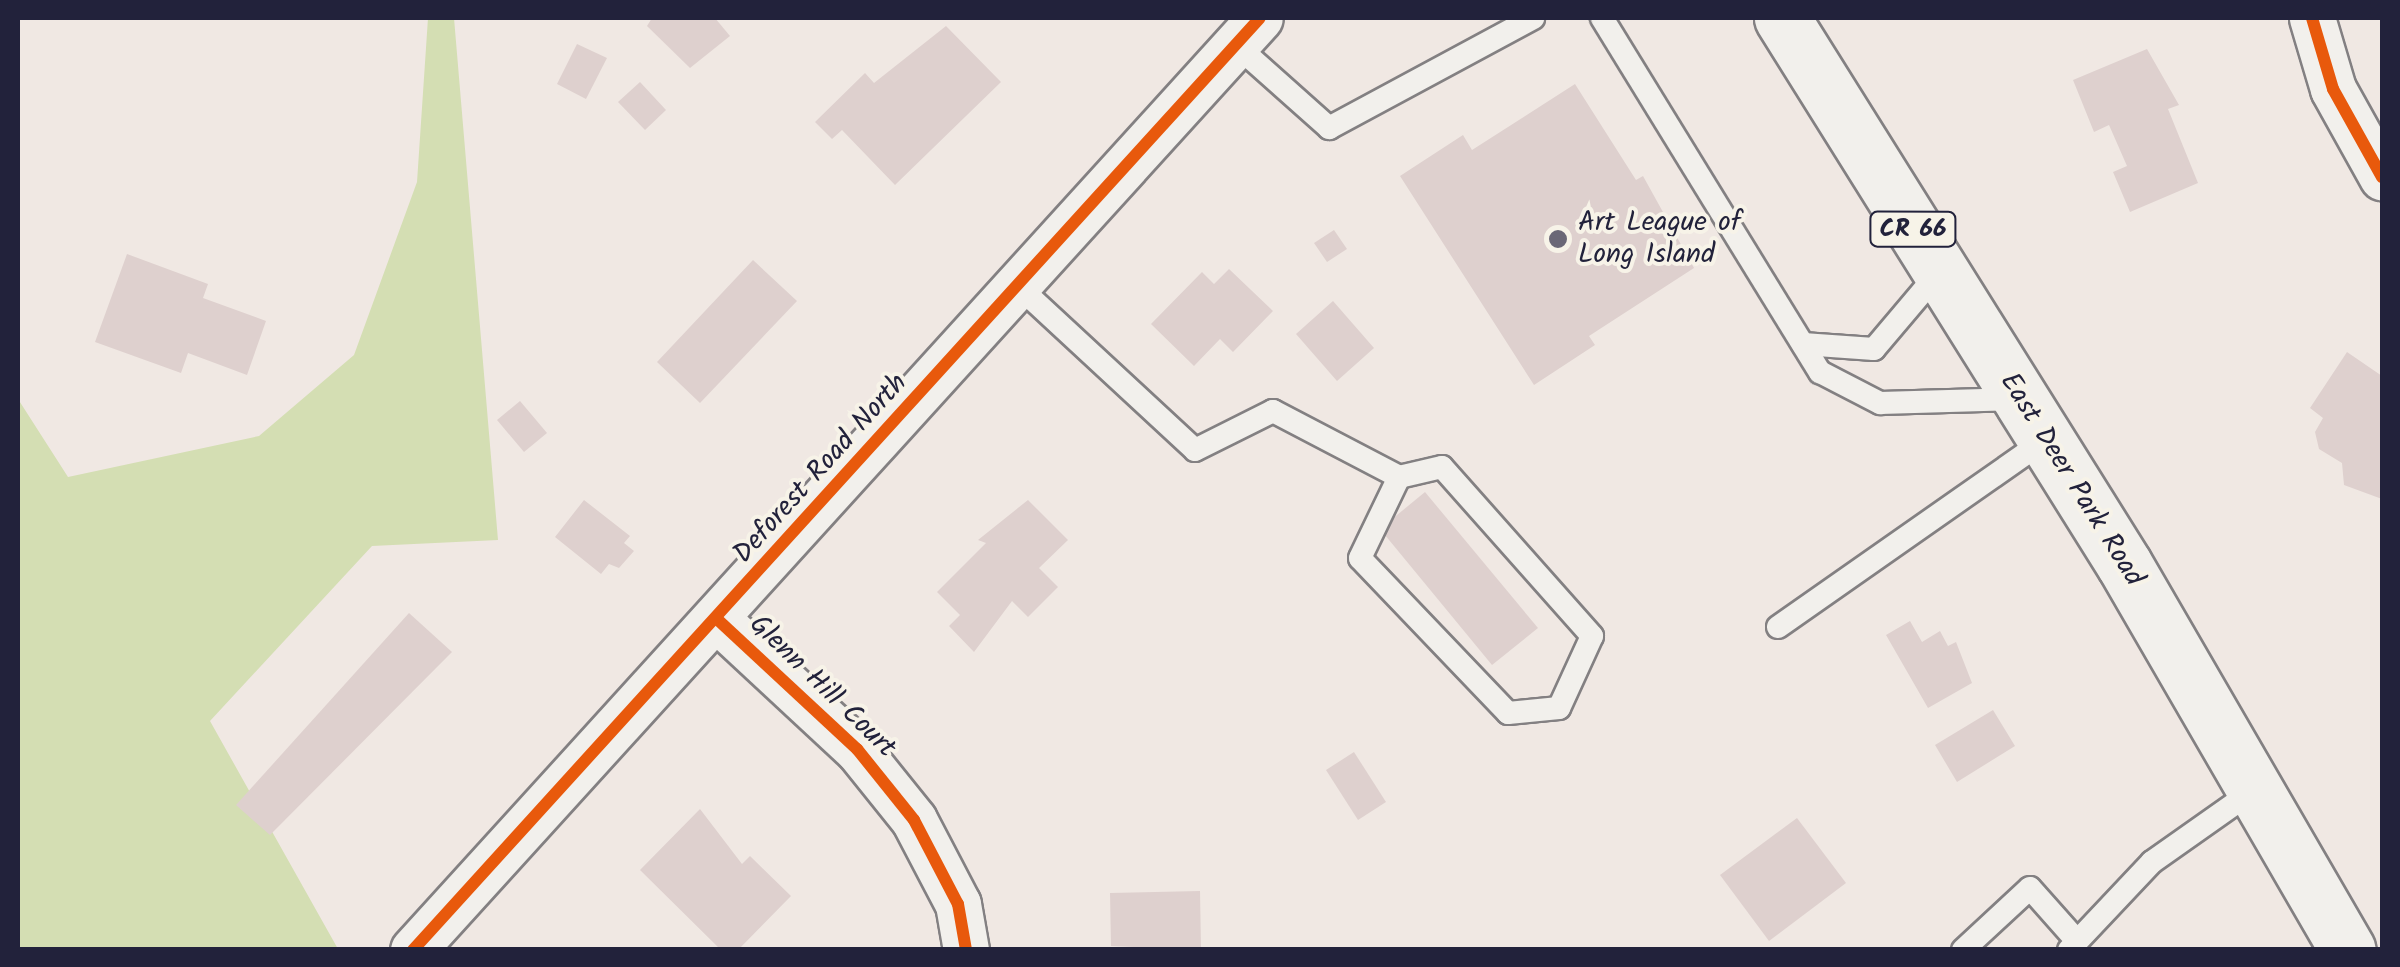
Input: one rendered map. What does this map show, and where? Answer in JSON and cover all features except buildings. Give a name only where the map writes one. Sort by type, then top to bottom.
[{"type":"main road","name":"East Deer Park Road","points":[[1782,18],[2035,418],[2257,788],[2348,950]]},
{"type":"street","points":[[2312,18],[2333,88],[2382,177]]},
{"type":"street","name":"Deforest Road North","points":[[413,950],[473,890],[1248,31]]},
{"type":"street","name":"Glenn Hill Court","points":[[718,620],[857,749],[914,820],[958,904],[966,950]]},
{"type":"lane","points":[[1248,31],[1330,128],[1533,18]]},
{"type":"lane","points":[[1602,18],[1820,372],[1880,403],[2035,418]]},
{"type":"lane","points":[[1803,344],[1874,348],[1940,272]]},
{"type":"lane","points":[[1018,286],[1194,450],[1273,411],[1399,478],[1442,467],[1592,636],[1558,708],[1508,714],[1360,558],[1399,478]]},
{"type":"lane","points":[[1778,627],[2035,418]]},
{"type":"lane","points":[[1964,950],[2030,888],[2073,945],[2152,862],[2257,788]]},
{"type":"green space","points":[[428,18],[454,18],[498,540],[372,546],[210,721],[338,949],[18,949],[18,399],[68,477],[259,436],[354,355],[417,182]]},
{"type":"cycle path","points":[[413,950],[1260,18]]},
{"type":"cycle path","points":[[2312,18],[2333,89],[2382,177]]},
{"type":"cycle path","points":[[718,620],[857,749],[914,820],[958,904],[966,950]]},
{"type":"place","name":"Art League of Long Island","points":[[1558,239]]}]
